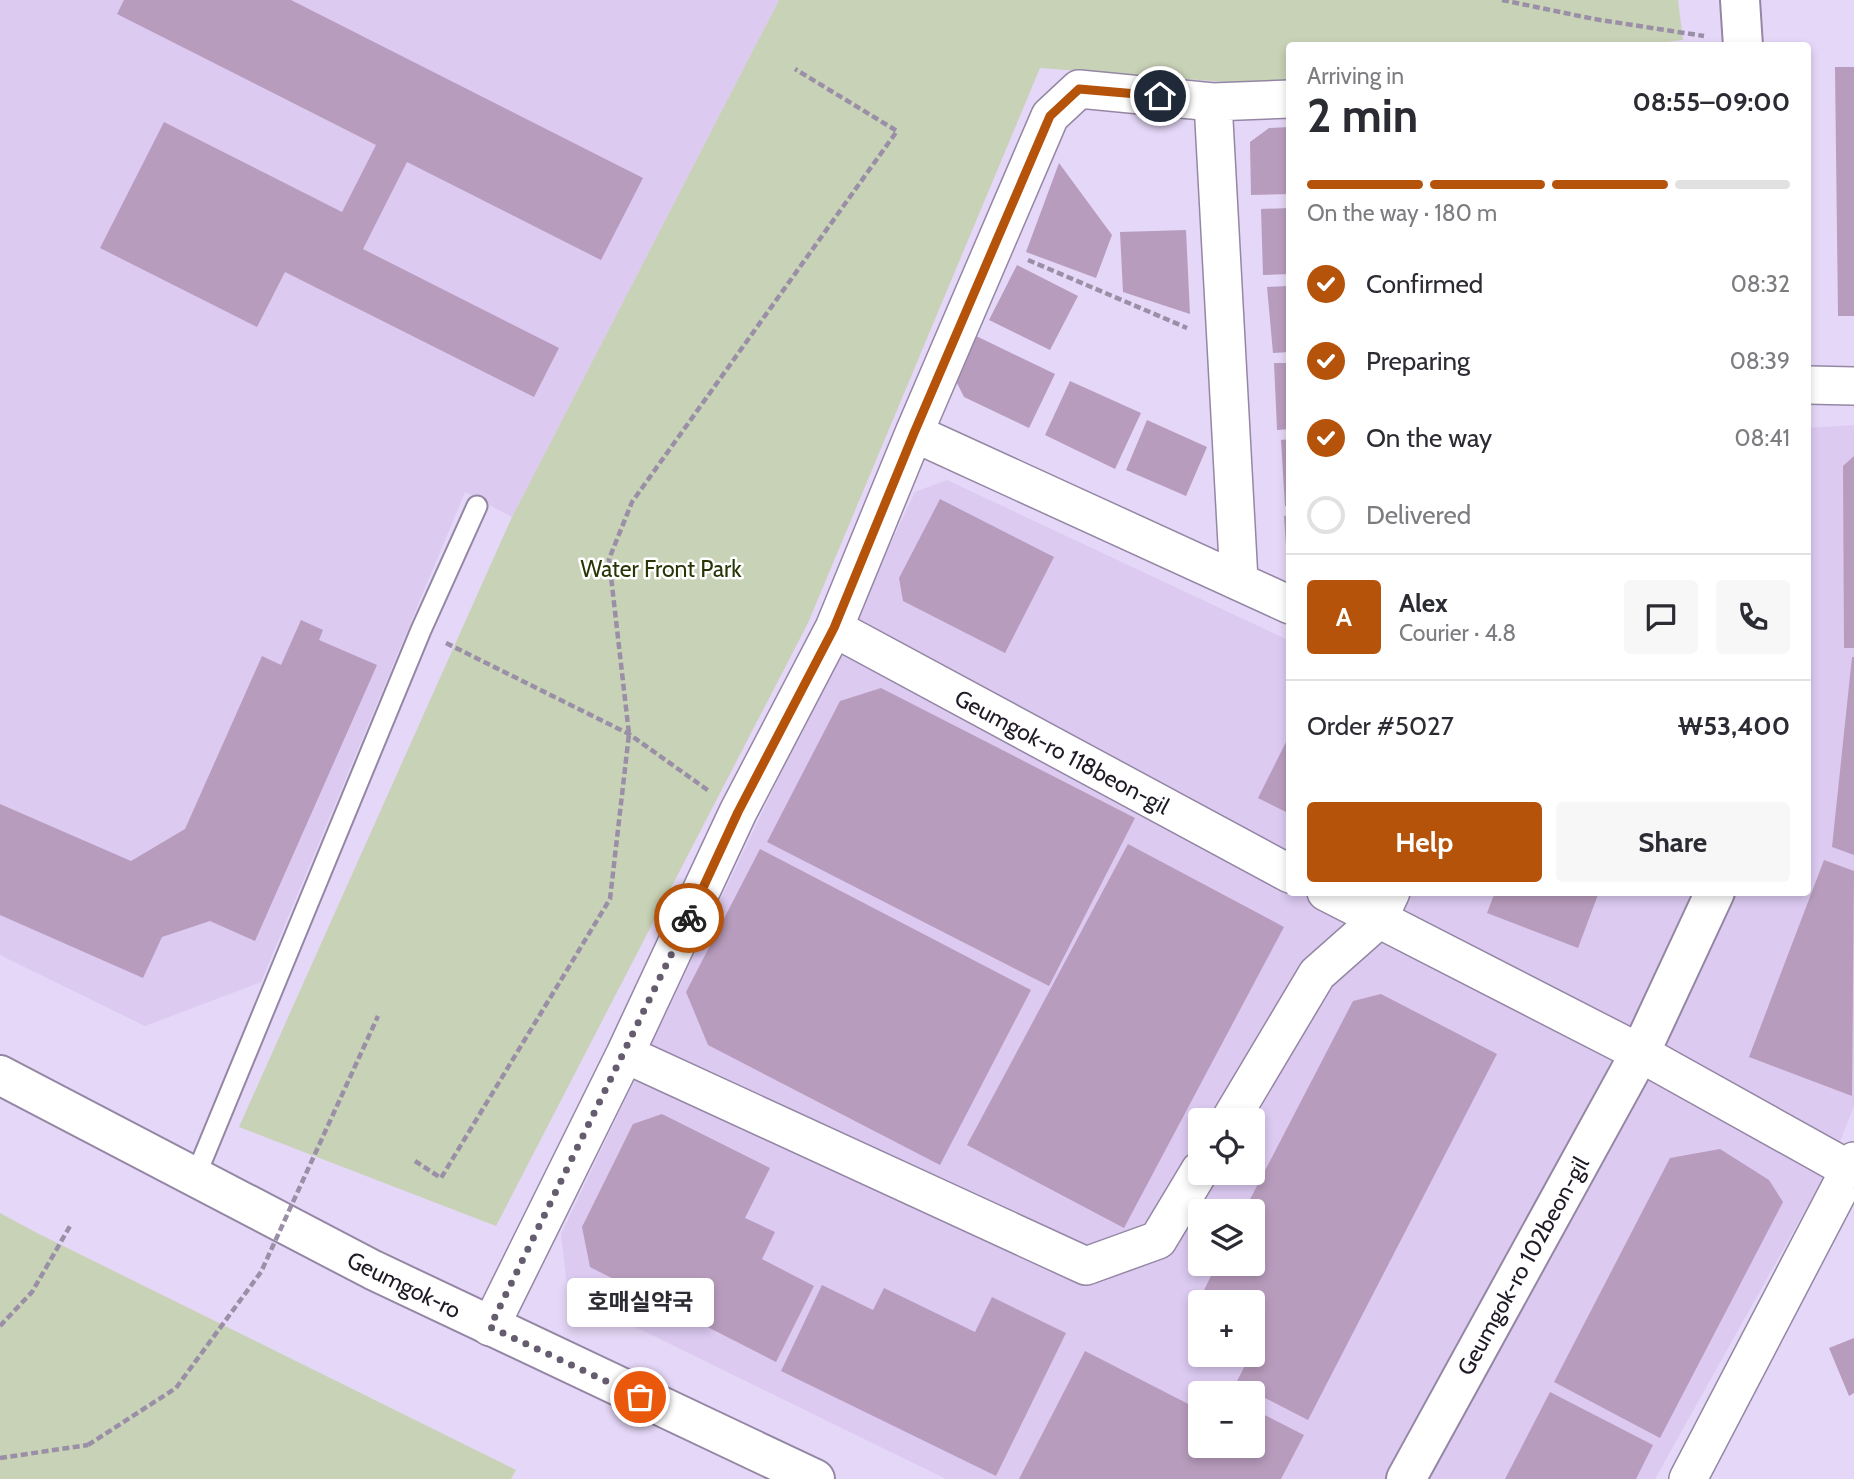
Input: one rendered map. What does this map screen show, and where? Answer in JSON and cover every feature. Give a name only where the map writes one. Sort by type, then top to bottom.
[{"type":"main road","points":[[1740,0],[1743,42]]},
{"type":"main road","name":"Geumgok-ro 102beon-gil","points":[[1406,1479],[1640,1053],[1713,896]]},
{"type":"main road","name":"Geumgok-ro","points":[[0,1075],[196,1175],[373,1270],[815,1479]]},
{"type":"street","points":[[490,1327],[625,1054],[738,812],[834,628],[1050,116],[1079,89],[1213,102],[1286,100]]},
{"type":"street","points":[[1213,102],[1239,581]]},
{"type":"street","points":[[1811,385],[1854,386]]},
{"type":"street","points":[[914,433],[1286,603]]},
{"type":"street","name":"Geumgok-ro 118beon-gil","points":[[834,628],[1286,872]]},
{"type":"street","points":[[1343,896],[1384,906],[1640,1053],[1852,1167],[1688,1479]]},
{"type":"street","points":[[1237,1108],[1317,974],[1384,906]]},
{"type":"street","points":[[625,1054],[1086,1266],[1158,1240],[1191,1185]]},
{"type":"lane","points":[[196,1175],[421,630],[477,506]]},
{"type":"path","points":[[1502,0],[1731,42]]},
{"type":"path","points":[[415,1161],[441,1178],[610,898],[629,734],[608,559],[632,502],[897,131],[795,69]]},
{"type":"path","points":[[994,245],[1227,345]]},
{"type":"path","points":[[421,630],[629,734],[738,812]]},
{"type":"path","points":[[0,1458],[88,1445],[176,1388],[261,1272],[378,1016]]},
{"type":"path","points":[[0,1326],[32,1292],[70,1226]]},
{"type":"shaded area","points":[[0,0],[779,0],[512,517],[465,492],[261,982],[145,1026],[0,955]]},
{"type":"shaded area","points":[[1854,425],[1854,1106],[1832,1162],[1655,1479],[946,1479],[568,1294],[561,1234],[915,492],[947,480],[1286,639],[1286,896],[1811,896],[1811,428]]},
{"type":"green space","name":"Water Front Park","points":[[779,0],[1678,0],[1683,40],[1286,42],[1286,82],[1266,85],[1040,68],[808,623],[496,1226],[239,1127],[512,517]]},
{"type":"green space","points":[[0,1213],[516,1470],[511,1479],[0,1479]]},
{"type":"building","points":[[124,0],[291,0],[643,178],[601,260],[407,162],[363,249],[559,348],[534,397],[285,272],[257,327],[100,248],[164,122],[342,212],[376,145],[117,14]]},
{"type":"building","points":[[1835,67],[1854,67],[1854,316],[1838,316]]},
{"type":"building","points":[[1286,127],[1286,194],[1251,195],[1250,142],[1269,128]]},
{"type":"building","points":[[1059,163],[1112,235],[1096,278],[1026,252]]},
{"type":"building","points":[[1286,208],[1286,274],[1263,275],[1261,209]]},
{"type":"building","points":[[1186,230],[1190,314],[1123,292],[1120,232]]},
{"type":"building","points":[[1017,265],[1078,296],[1050,350],[989,320]]},
{"type":"building","points":[[1286,286],[1286,352],[1273,353],[1267,287]]},
{"type":"building","points":[[974,335],[1055,374],[1029,428],[964,397],[954,377]]},
{"type":"building","points":[[1274,363],[1286,363],[1286,429],[1277,430]]},
{"type":"building","points":[[1070,381],[1141,413],[1115,469],[1045,435]]},
{"type":"building","points":[[1147,420],[1207,447],[1186,496],[1126,470]]},
{"type":"building","points":[[1286,439],[1286,506],[1285,506],[1281,440]]},
{"type":"building","points":[[1854,456],[1854,648],[1844,648],[1843,466]]},
{"type":"building","points":[[940,499],[1054,557],[1005,653],[903,601],[899,578]]},
{"type":"building","points":[[301,620],[323,630],[319,640],[377,665],[255,941],[210,921],[162,937],[143,978],[0,915],[0,804],[131,861],[185,829],[262,656],[281,665]]},
{"type":"building","points":[[1854,657],[1854,855],[1832,847]]},
{"type":"building","points":[[881,688],[1135,818],[1049,986],[767,842],[840,701]]},
{"type":"building","points":[[1286,742],[1286,812],[1258,798]]},
{"type":"building","points":[[1128,844],[1284,927],[1124,1228],[967,1145]]},
{"type":"building","points":[[760,849],[1031,990],[940,1165],[708,1045],[686,992]]},
{"type":"building","points":[[1824,860],[1854,871],[1852,1096],[1749,1057]]},
{"type":"building","points":[[1493,896],[1598,896],[1578,948],[1487,913]]},
{"type":"building","points":[[1381,994],[1497,1054],[1308,1420],[1265,1398],[1265,1381],[1237,1381],[1244,1367],[1265,1367],[1265,1290],[1204,1290],[1211,1276],[1265,1276],[1265,1199],[1250,1199],[1257,1185],[1265,1185],[1265,1171],[1353,1001]]},
{"type":"building","points":[[662,1114],[770,1168],[745,1218],[775,1232],[762,1259],[814,1286],[776,1362],[590,1267],[582,1227],[633,1124]]},
{"type":"building","points":[[1720,1149],[1769,1180],[1783,1202],[1660,1438],[1554,1382],[1670,1158]]},
{"type":"building","points":[[822,1285],[873,1310],[884,1288],[975,1332],[992,1297],[1066,1333],[996,1476],[781,1371]]},
{"type":"building","points":[[1854,1338],[1854,1393],[1849,1396],[1829,1348]]},
{"type":"building","points":[[1085,1351],[1188,1404],[1188,1458],[1265,1458],[1265,1415],[1304,1435],[1281,1479],[1019,1479]]},
{"type":"building","points":[[1550,1392],[1653,1445],[1636,1479],[1505,1479]]},
{"type":"way so far","points":[[640,1397],[490,1327],[689,918]]},
{"type":"place","name":"호매실약국","points":[[640,1397]]},
{"type":"route","points":[[689,918],[738,812],[834,628],[1050,116],[1079,89],[1160,96]]}]
